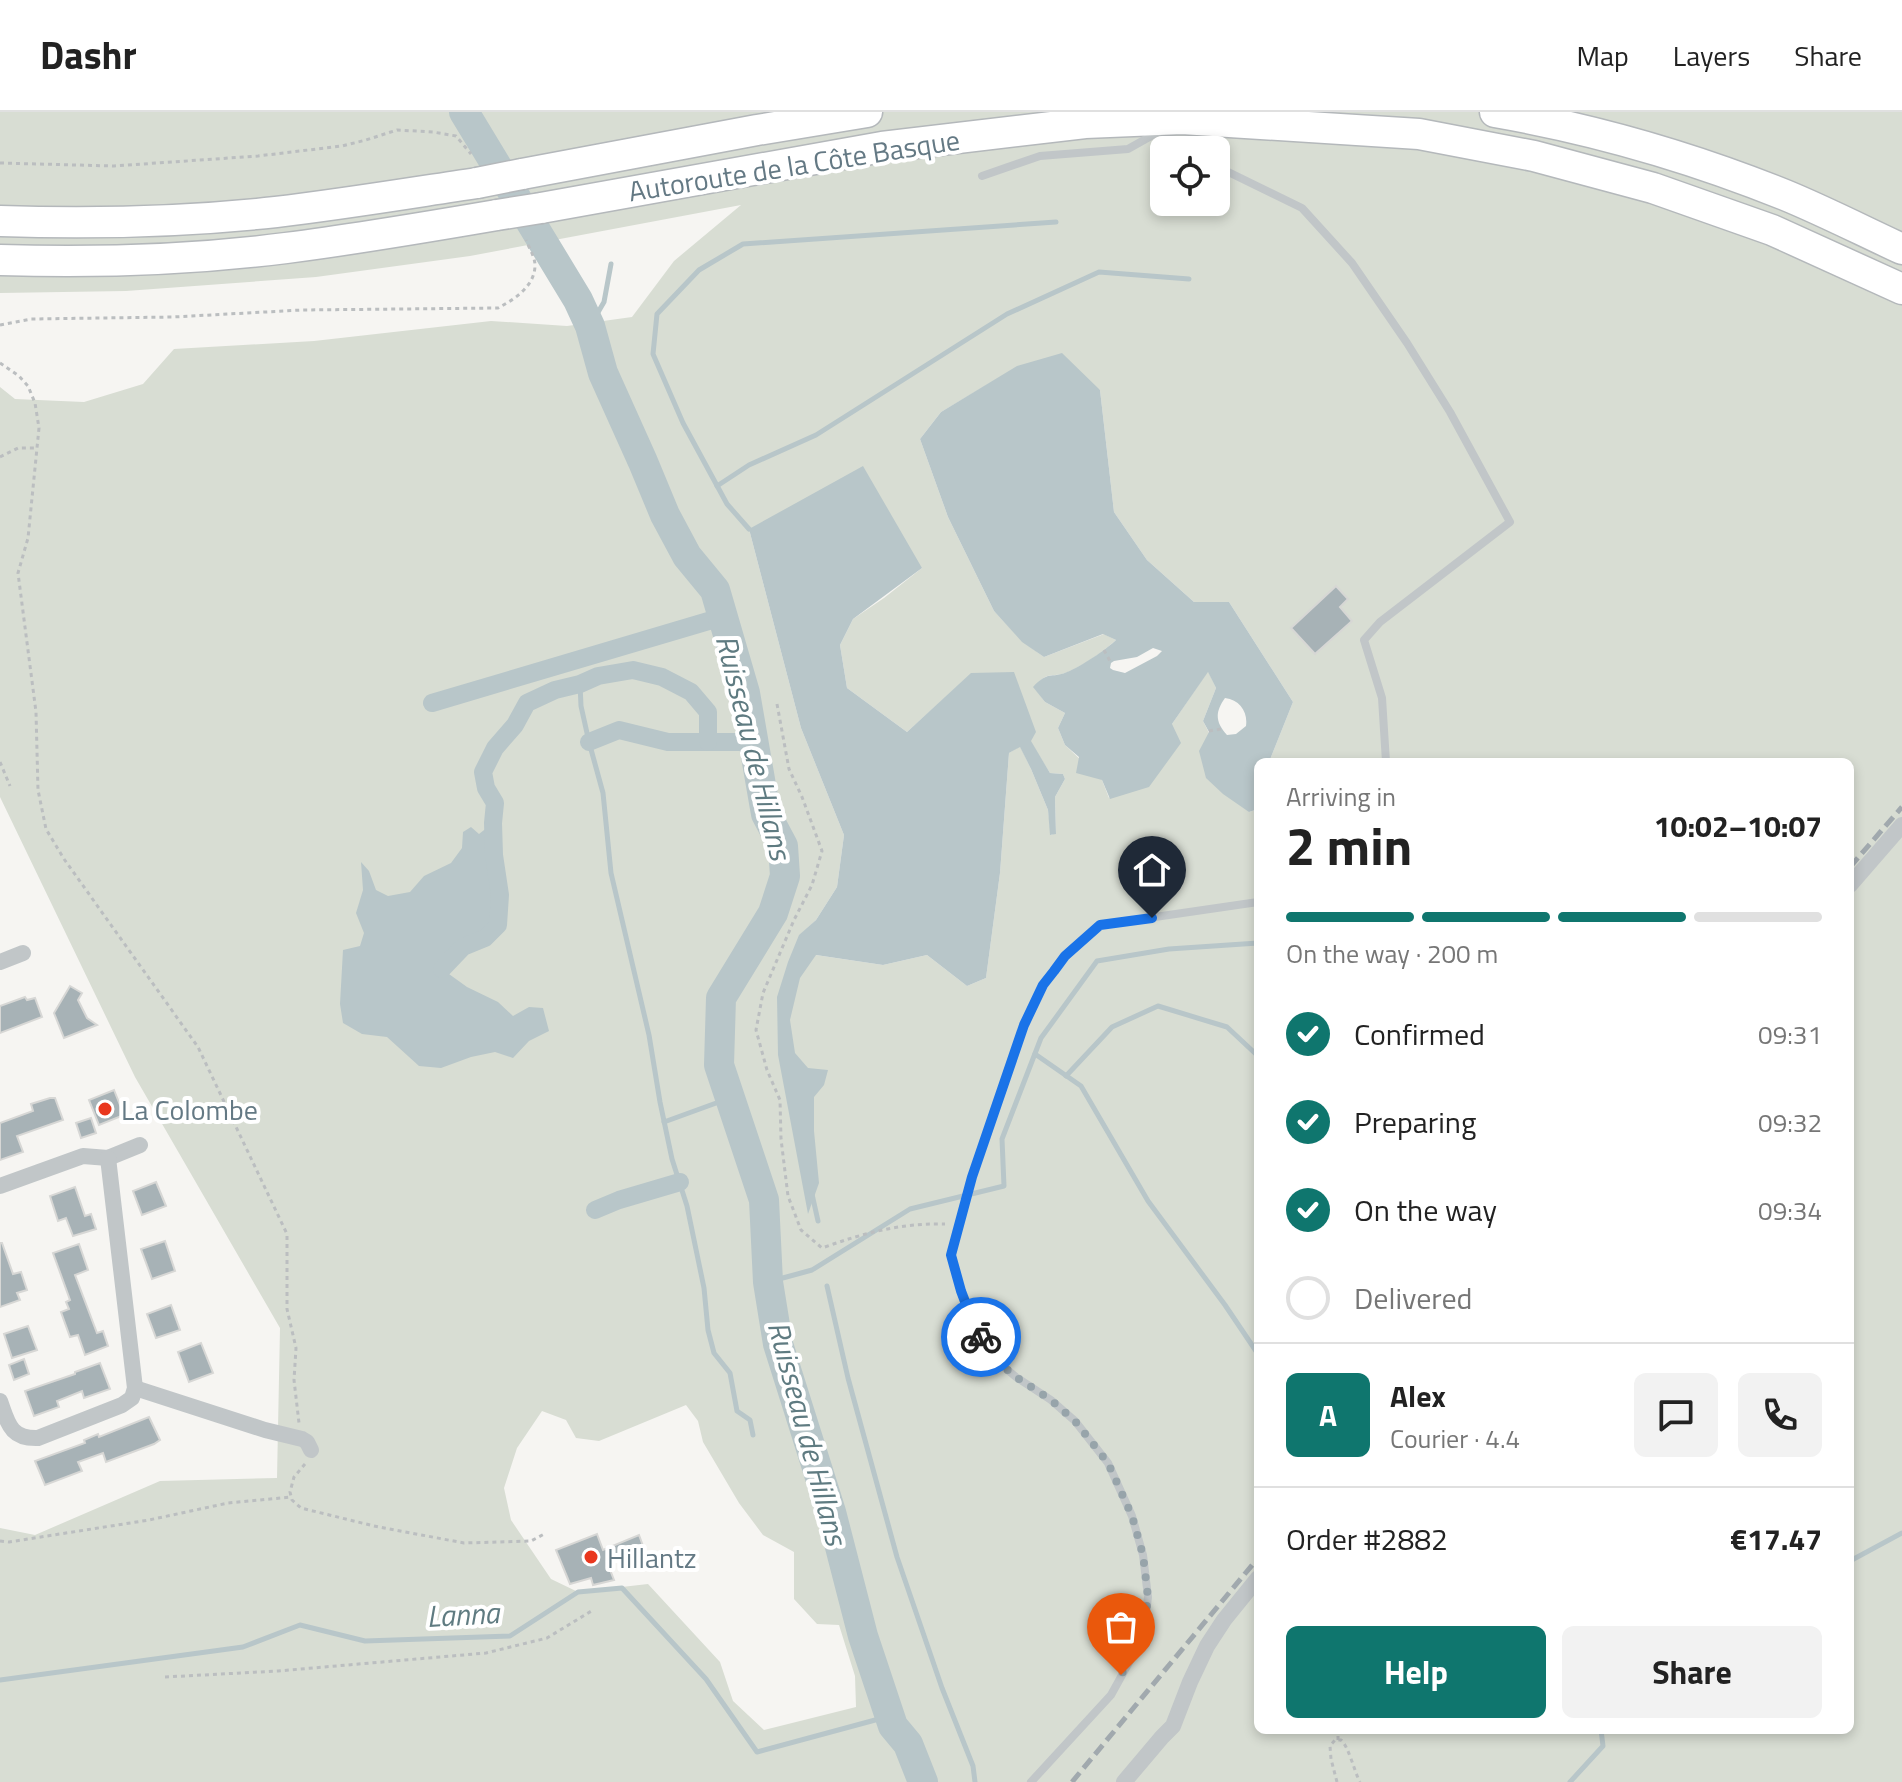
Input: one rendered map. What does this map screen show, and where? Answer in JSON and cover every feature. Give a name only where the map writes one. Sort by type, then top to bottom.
[{"type":"highway","name":"Autoroute de la Côte Basque","points":[[0,221],[105,222],[208,218],[341,204],[474,169],[522,174],[867,112]]},
{"type":"highway","points":[[1495,112],[1544,120],[1665,153],[1784,195],[1902,249]]},
{"type":"highway","name":"Autoroute de la Côte Basque","points":[[0,260],[87,261],[222,255],[338,241],[541,208],[882,147],[1085,123],[1182,119],[1419,134],[1534,156],[1653,188],[1772,230],[1902,289]]},
{"type":"street","points":[[1854,880],[1902,825]]},
{"type":"street","points":[[0,962],[23,953]]},
{"type":"street","points":[[0,1186],[83,1156],[108,1158],[140,1145]]},
{"type":"street","points":[[0,1401],[10,1428],[27,1439],[38,1438],[122,1405],[132,1398],[135,1388],[108,1158]]},
{"type":"street","points":[[135,1388],[306,1444]]},
{"type":"street","points":[[1124,1782],[1173,1726],[1207,1646],[1254,1583]]},
{"type":"lane","points":[[982,176],[1040,156],[1128,149],[1182,119]]},
{"type":"lane","points":[[1230,173],[1302,208],[1352,263],[1443,401],[1510,522],[1380,622],[1364,640],[1382,698],[1386,758]]},
{"type":"lane","points":[[1031,1782],[1111,1695],[1143,1637],[1148,1597],[1143,1555],[1132,1516],[1108,1463],[1075,1421],[993,1358],[975,1328],[951,1255],[972,1177],[1024,1025],[1043,985],[1065,956],[1100,925],[1254,903]]},
{"type":"path","points":[[0,163],[114,166],[258,156],[342,146],[397,130],[456,136],[474,169]]},
{"type":"path","points":[[0,325],[31,319],[173,317],[302,310],[498,308],[512,301],[532,281],[535,262],[526,240]]},
{"type":"path","points":[[0,363],[28,386],[35,403],[39,428],[28,538],[18,573],[36,712],[38,790],[46,829],[198,1047],[287,1234],[287,1309],[296,1348],[294,1380],[309,1460],[294,1477],[291,1497],[301,1508],[464,1543],[531,1541],[546,1533]]},
{"type":"path","points":[[0,457],[18,448],[37,448]]},
{"type":"path","points":[[1104,650],[1111,663]]},
{"type":"path","points":[[777,704],[789,769],[822,851],[812,885],[763,993],[756,1030],[767,1070],[780,1100],[788,1196],[801,1230],[822,1248],[860,1234],[906,1225],[944,1224],[960,1227]]},
{"type":"path","points":[[1209,731],[1221,729]]},
{"type":"path","points":[[0,762],[10,786]]},
{"type":"path","points":[[0,1541],[149,1520],[228,1503],[291,1497]]},
{"type":"path","points":[[165,1677],[278,1671],[486,1653],[547,1638],[593,1610]]},
{"type":"path","points":[[1338,1734],[1338,1740]]},
{"type":"path","points":[[1337,1782],[1330,1746],[1338,1740]]},
{"type":"path","points":[[1338,1740],[1346,1744],[1360,1782]]},
{"type":"shaded area","points":[[0,112],[1902,112],[1902,1782],[0,1782],[0,1528],[35,1535],[160,1481],[277,1478],[280,1328],[135,1077],[0,797],[0,387],[15,399],[84,402],[143,384],[174,349],[314,341],[491,321],[567,326],[632,317],[674,261],[741,205],[470,256],[316,277],[126,291],[0,293]],"holes":[[[749,529],[922,568],[853,619],[840,645],[847,688],[907,732],[971,674],[1030,741],[1050,773],[1063,774],[1065,779],[1055,797],[1056,833],[1051,835],[1048,810],[1020,746],[1009,753],[1000,873],[986,978],[967,986],[927,955],[883,965],[809,954],[800,935],[816,920],[837,887],[844,835],[801,728]],[[686,1405],[698,1421],[703,1442],[739,1503],[763,1535],[794,1552],[794,1599],[817,1624],[839,1625],[855,1676],[856,1707],[764,1730],[733,1701],[720,1662],[648,1584],[578,1592],[551,1579],[511,1520],[504,1488],[517,1448],[542,1411],[566,1420],[576,1438],[599,1441]]]},
{"type":"shaded area","points":[[1062,353],[1100,390],[1114,512],[1147,560],[1194,602],[1229,602],[1293,702],[1271,758],[1254,758],[1254,810],[1249,812],[1206,778],[1199,751],[1209,732],[1203,721],[1216,688],[1208,672],[1172,724],[1181,743],[1149,787],[1110,799],[1102,780],[1076,773],[1079,757],[1065,745],[1058,728],[1065,713],[1045,702],[1033,687],[1046,677],[1079,666],[1116,640],[1103,634],[1044,657],[1022,642],[994,611],[948,517],[920,439],[941,412],[1017,366]],"holes":[[[1153,648],[1162,651],[1125,673],[1110,668],[1114,661],[1137,657]],[[1225,698],[1242,708],[1246,726],[1236,734],[1227,735],[1218,721],[1218,712]]]},
{"type":"shaded area","points":[[863,466],[922,568],[853,619],[840,645],[847,688],[907,732],[971,673],[1014,672],[1036,732],[1031,741],[1050,773],[1063,774],[1065,779],[1055,797],[1056,834],[1050,835],[1048,810],[1020,747],[1009,753],[1000,873],[986,978],[967,986],[927,955],[883,965],[816,955],[800,978],[790,1020],[795,1053],[808,1068],[828,1070],[824,1085],[814,1097],[819,1183],[808,1214],[778,1055],[777,997],[799,935],[816,920],[837,887],[844,835],[801,728],[749,529]]},
{"type":"shaded area","points":[[493,823],[500,895],[498,925],[485,938],[462,947],[442,969],[467,987],[498,1002],[513,1016],[529,1007],[543,1008],[549,1031],[529,1041],[513,1058],[495,1052],[441,1068],[419,1066],[387,1037],[362,1034],[343,1023],[340,1004],[343,950],[360,946],[364,933],[356,913],[363,890],[361,862],[369,871],[376,890],[388,896],[410,892],[424,876],[451,863],[462,848],[463,832],[471,827],[479,834]]},
{"type":"building","points":[[1336,586],[1348,599],[1340,607],[1352,621],[1315,654],[1291,628]]},
{"type":"building","points":[[70,986],[82,993],[78,1000],[87,1018],[97,1025],[64,1038],[54,1013]]},
{"type":"building","points":[[25,997],[27,1000],[35,998],[42,1017],[0,1033],[0,1006]]},
{"type":"building","name":"La Colombe","points":[[114,1090],[124,1115],[99,1125],[89,1100]]},
{"type":"building","points":[[55,1098],[63,1120],[17,1136],[23,1152],[0,1160],[0,1123],[33,1111],[31,1104]]},
{"type":"building","points":[[91,1118],[96,1133],[81,1138],[76,1123]]},
{"type":"building","points":[[156,1182],[166,1206],[142,1215],[133,1191]]},
{"type":"building","points":[[75,1187],[85,1216],[91,1214],[96,1229],[73,1236],[66,1218],[58,1221],[50,1196]]},
{"type":"building","points":[[165,1241],[175,1271],[152,1279],[141,1249]]},
{"type":"building","points":[[0,1243],[13,1274],[21,1272],[27,1290],[17,1293],[20,1300],[0,1307]]},
{"type":"building","points":[[79,1244],[88,1270],[75,1275],[97,1333],[103,1331],[108,1346],[85,1355],[78,1335],[70,1337],[61,1312],[69,1309],[66,1302],[70,1300],[53,1253]]},
{"type":"building","points":[[171,1305],[180,1330],[156,1338],[147,1314]]},
{"type":"building","points":[[28,1326],[37,1350],[12,1358],[4,1334]]},
{"type":"building","points":[[201,1343],[213,1373],[189,1382],[178,1352]]},
{"type":"building","points":[[24,1359],[29,1374],[14,1380],[9,1365]]},
{"type":"building","points":[[100,1363],[110,1389],[84,1398],[82,1391],[57,1401],[59,1407],[34,1416],[25,1391]]},
{"type":"building","points":[[149,1417],[160,1440],[154,1444],[106,1462],[103,1453],[78,1462],[82,1471],[45,1485],[35,1461],[85,1443],[84,1440],[98,1434],[99,1437]]},
{"type":"building","points":[[597,1534],[603,1550],[639,1535],[643,1546],[607,1562],[614,1580],[593,1585],[591,1578],[570,1584],[556,1550]]},
{"type":"waterway","name":"Ruisseau de Hillans","points":[[464,112],[578,300],[590,326],[603,373],[665,515],[687,556],[715,590],[745,693],[766,814],[783,846],[785,876],[773,913],[721,998],[719,1065],[764,1200],[768,1282],[778,1344],[831,1512],[863,1636],[893,1726],[908,1744],[923,1782]]},
{"type":"waterway","points":[[749,529],[727,504],[683,423],[653,354],[657,314],[699,270],[743,244],[1056,222]]},
{"type":"waterway","points":[[590,326],[604,302],[611,264]]},
{"type":"waterway","points":[[717,486],[749,465],[816,435],[1007,314],[1099,272],[1189,279]]},
{"type":"waterway","points":[[432,703],[722,617]]},
{"type":"waterway","points":[[442,969],[463,947],[485,938],[498,925],[500,895],[494,855],[495,803],[486,788],[483,772],[495,748],[515,725],[527,703],[598,676],[633,670],[662,677],[691,692],[708,712],[708,742]]},
{"type":"waterway","points":[[580,684],[581,706],[603,793],[611,873],[649,1035],[672,1159],[687,1206],[704,1288],[708,1330],[714,1353],[730,1373],[737,1411],[750,1420],[753,1435]]},
{"type":"waterway","points":[[589,742],[619,730],[668,742],[753,742]]},
{"type":"waterway","points":[[768,1282],[812,1270],[910,1209],[1004,1186],[1002,1139],[1041,1038],[1097,961],[1169,949],[1254,943]]},
{"type":"waterway","points":[[1066,1076],[1112,1027],[1158,1006],[1227,1027],[1254,1052]]},
{"type":"waterway","points":[[1035,1054],[1081,1086],[1148,1201],[1254,1348]]},
{"type":"waterway","points":[[664,1122],[730,1098]]},
{"type":"waterway","points":[[595,1210],[680,1182]]},
{"type":"waterway","points":[[812,1194],[818,1221]]},
{"type":"waterway","points":[[827,1286],[848,1378],[897,1557],[942,1688],[973,1766],[975,1782]]},
{"type":"waterway","points":[[1854,1559],[1902,1533]]},
{"type":"waterway","name":"Lanna","points":[[0,1680],[243,1647],[300,1625],[365,1641],[510,1636],[578,1592],[622,1588],[706,1679],[757,1752],[890,1716]]},
{"type":"waterway","points":[[1570,1782],[1603,1746],[1602,1734]]},
{"type":"railway","points":[[1854,862],[1902,807]]},
{"type":"railway","points":[[1072,1782],[1254,1563]]},
{"type":"way so far","points":[[981,1337],[993,1358],[1075,1421],[1108,1463],[1132,1516],[1143,1555],[1148,1597],[1143,1637],[1121,1675]]},
{"type":"place","name":"La Colombe","points":[[105,1109]]},
{"type":"place","name":"Hillantz","points":[[591,1557]]},
{"type":"route","points":[[981,1337],[961,1291],[951,1255],[972,1177],[1024,1025],[1043,985],[1065,956],[1100,925],[1152,918]]}]
